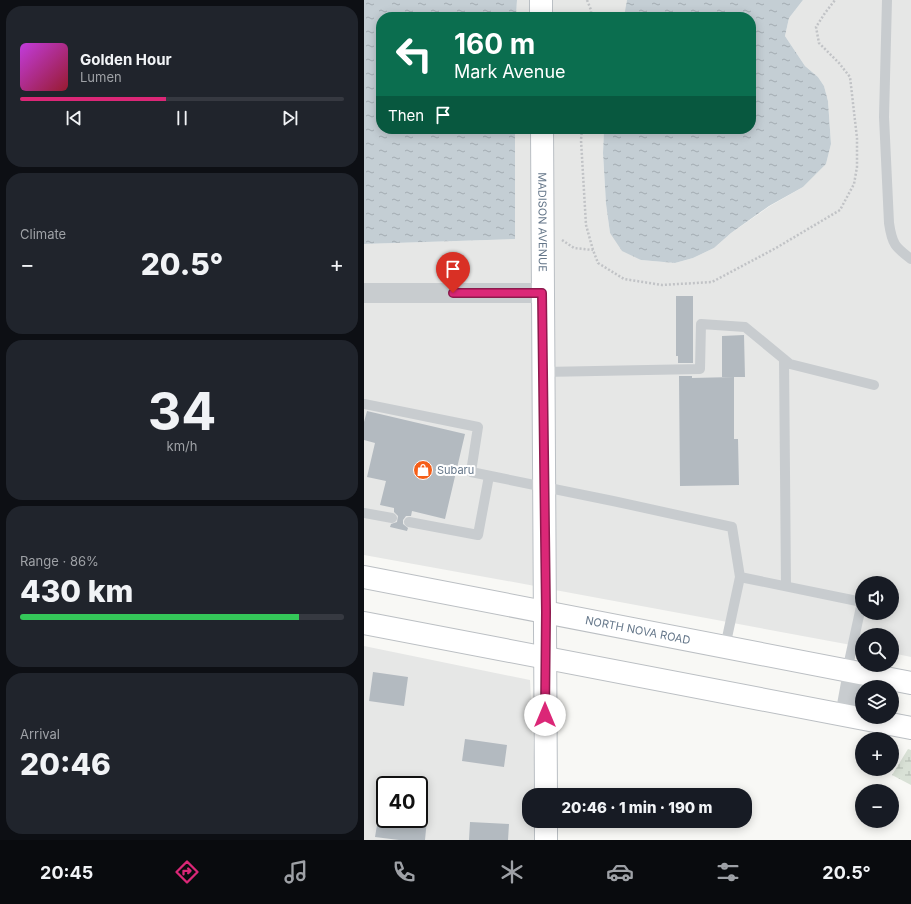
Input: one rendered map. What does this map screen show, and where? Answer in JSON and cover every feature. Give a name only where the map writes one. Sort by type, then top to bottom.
[{"type":"main road","points":[[541,0],[541,12]]},
{"type":"main road","name":"MADISON AVENUE","points":[[542,134],[546,788]]},
{"type":"main road","name":"NORTH NOVA ROAD","points":[[364,577],[911,683]]},
{"type":"main road","points":[[364,623],[911,728]]},
{"type":"main road","points":[[546,828],[546,840]]},
{"type":"street","points":[[364,293],[542,293]]},
{"type":"street","points":[[845,716],[850,672]]},
{"type":"lane","points":[[887,0],[884,117],[889,223],[891,234],[897,248],[911,260]]},
{"type":"lane","points":[[543,372],[700,369],[701,324],[746,327],[790,364],[874,385]]},
{"type":"lane","points":[[784,359],[786,586]]},
{"type":"lane","points":[[364,404],[478,427],[471,472],[544,486],[732,528],[740,577],[725,647]]},
{"type":"lane","points":[[409,522],[478,535],[489,476]]},
{"type":"lane","points":[[364,513],[392,518]]},
{"type":"lane","points":[[740,577],[862,602],[850,672]]},
{"type":"path","points":[[587,0],[590,12]]},
{"type":"path","points":[[582,134],[586,225],[598,263],[624,279],[662,285],[712,282],[776,248],[840,210],[854,184],[857,167],[857,138],[850,77],[839,63],[819,43],[816,27],[835,0]]},
{"type":"path","points":[[542,229],[574,248],[593,250]]},
{"type":"shaded area","points":[[517,0],[531,0],[531,12],[516,12]]},
{"type":"shaded area","points":[[551,0],[627,0],[625,12],[551,12]]},
{"type":"shaded area","points":[[803,0],[911,0],[911,657],[899,654],[899,628],[855,628],[855,646],[555,590],[552,134],[604,134],[603,153],[606,204],[610,233],[641,260],[675,263],[693,258],[714,248],[731,233],[770,206],[803,187],[826,164],[831,144],[828,101],[824,86],[818,77],[805,66],[785,36],[789,18]]},
{"type":"shaded area","points":[[515,134],[532,134],[535,586],[364,555],[364,244],[514,239]]},
{"type":"shaded area","points":[[364,646],[530,680],[536,788],[522,788],[522,828],[536,828],[536,840],[364,840]]},
{"type":"green space","points":[[908,749],[911,750],[911,785],[894,776],[899,776],[899,764]]},
{"type":"water","points":[[364,0],[517,0],[516,12],[376,12],[376,134],[515,134],[515,239],[364,244]]},
{"type":"water","points":[[627,0],[803,0],[789,18],[785,36],[805,66],[818,77],[824,86],[828,101],[831,144],[826,164],[803,187],[769,206],[731,233],[714,248],[693,258],[675,263],[641,260],[622,251],[610,233],[606,204],[603,153],[604,134],[756,134],[756,12],[625,12]]},
{"type":"building","points":[[676,296],[693,296],[693,363],[678,363],[678,356],[676,356]]},
{"type":"building","points":[[744,335],[745,377],[722,377],[722,336]]},
{"type":"building","points":[[679,376],[692,376],[692,378],[734,377],[734,439],[738,439],[739,485],[680,486]]},
{"type":"building","name":"Subaru","points":[[367,411],[465,434],[445,519],[412,511],[411,516],[406,516],[403,520],[403,524],[408,528],[407,531],[390,527],[391,524],[397,522],[398,516],[394,512],[394,508],[380,505],[386,481],[367,477],[375,443],[364,440],[364,422]]},
{"type":"building","points":[[373,672],[408,677],[404,706],[369,701]]},
{"type":"building","points":[[465,739],[507,745],[504,767],[462,761]]},
{"type":"building","points":[[470,822],[509,824],[508,840],[469,840]]},
{"type":"building","points":[[376,828],[426,828],[425,840],[399,840],[375,837]]},
{"type":"place","name":"Subaru","points":[[423,470]]},
{"type":"route","points":[[453,293],[542,293],[546,612],[545,715]]}]
